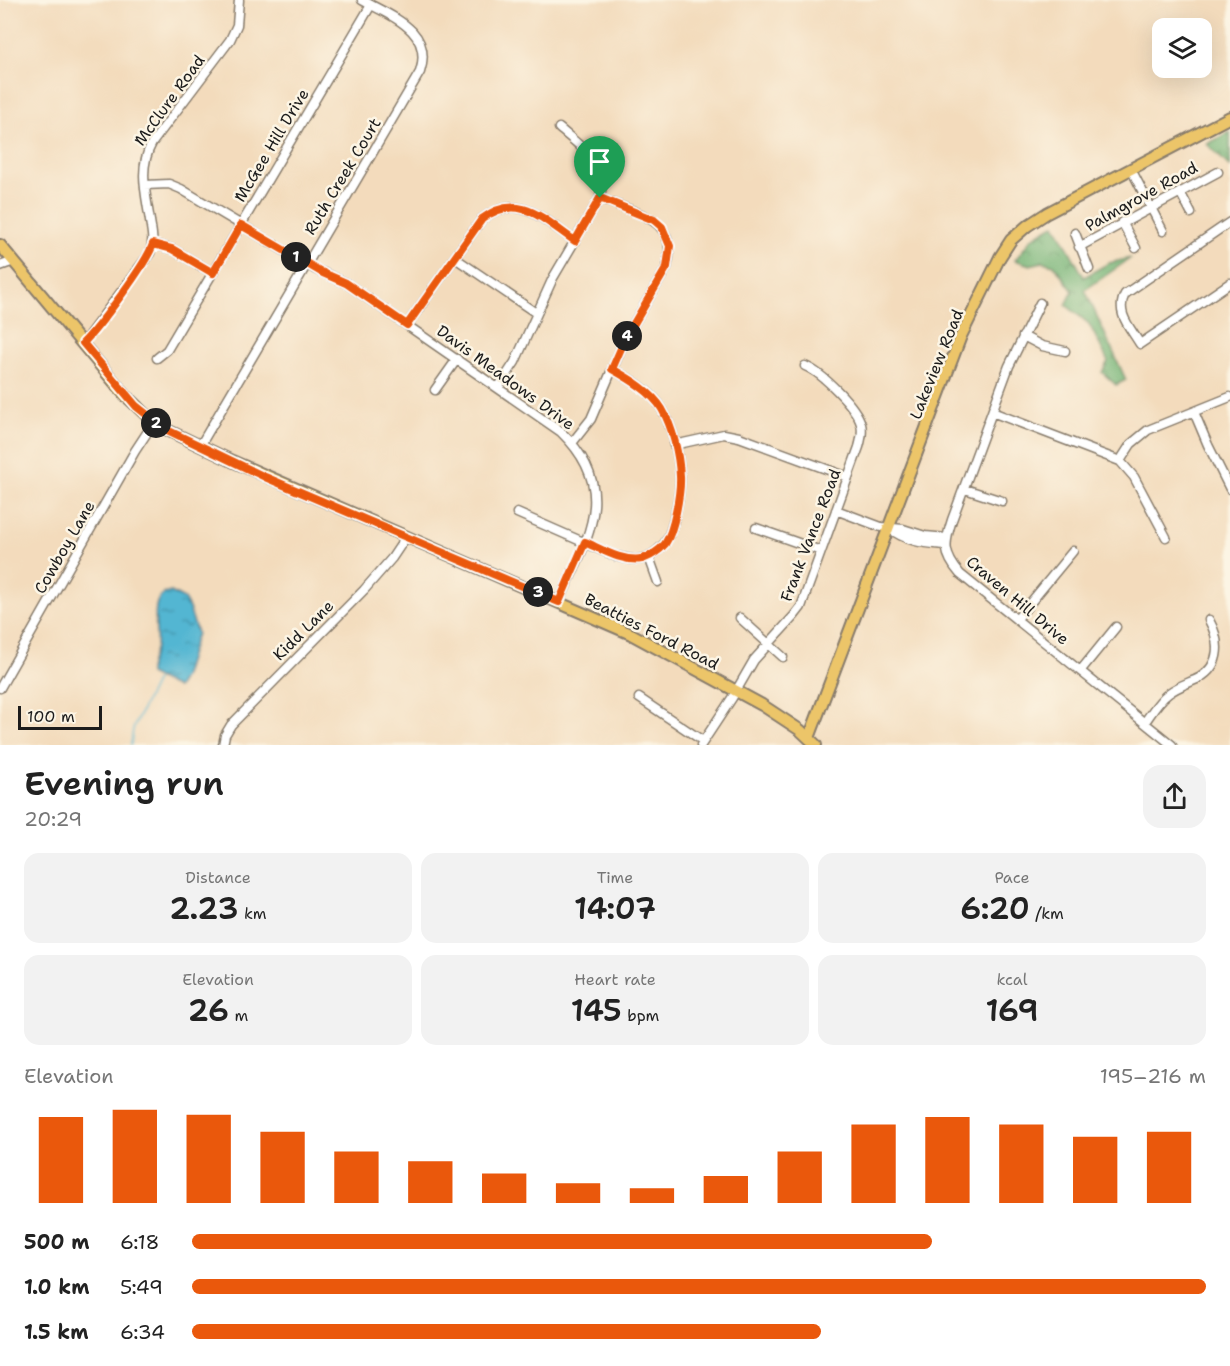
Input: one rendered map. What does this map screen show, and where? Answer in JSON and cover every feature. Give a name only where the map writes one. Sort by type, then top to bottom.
[{"type":"main road","name":"Lakeview Road","points":[[812,742],[961,336],[1000,257],[1011,240],[1047,213],[1230,117]]},
{"type":"main road","name":"Beatties Ford Road","points":[[0,245],[131,401],[154,422],[265,477],[631,634],[783,717],[812,742]]},
{"type":"street","name":"McClure Road","points":[[153,244],[145,185],[144,163],[148,151],[230,40],[237,26],[239,0]]},
{"type":"street","name":"Ruth Creek Court","points":[[200,446],[421,68],[422,48],[416,35],[406,25],[362,0]]},
{"type":"street","name":"McGee Hill Drive","points":[[157,358],[167,350],[371,5]]},
{"type":"street","points":[[498,388],[516,362],[553,278],[600,198],[603,186],[602,175],[597,164],[559,128]]},
{"type":"street","points":[[1131,169],[1163,231]]},
{"type":"street","name":"Palmgrove Road","points":[[1079,247],[1218,172]]},
{"type":"street","name":"Davis Meadows Drive","points":[[145,185],[174,186],[307,264],[346,283],[561,432],[572,443],[585,462],[593,485],[594,514],[585,542],[559,602]]},
{"type":"street","points":[[1180,192],[1191,213]]},
{"type":"street","points":[[572,443],[591,419],[626,337],[667,267],[670,246],[662,227],[654,220],[600,198]]},
{"type":"street","points":[[407,325],[482,219],[493,211],[507,206],[520,207],[532,212],[575,241]]},
{"type":"street","points":[[1122,222],[1136,248]]},
{"type":"street","points":[[1230,222],[1125,294],[1121,302],[1122,315],[1140,344],[1230,284]]},
{"type":"street","points":[[1075,233],[1089,269]]},
{"type":"street","points":[[83,343],[150,253],[153,244],[172,249],[213,273]]},
{"type":"street","points":[[455,258],[536,313]]},
{"type":"street","points":[[0,266],[14,261]]},
{"type":"street","points":[[836,510],[889,528],[901,537],[916,542],[946,541],[992,412],[1023,336],[1040,303]]},
{"type":"street","points":[[1023,336],[1042,346],[1065,351]]},
{"type":"street","points":[[435,390],[457,359]]},
{"type":"street","name":"Frank Vance Road","points":[[702,743],[752,664],[798,612],[859,447],[861,422],[853,408],[822,377],[805,366]]},
{"type":"street","points":[[517,513],[615,555],[632,560],[649,557],[665,544],[671,530],[680,485],[680,474],[669,423],[661,407],[649,393],[612,369]]},
{"type":"street","points":[[1120,461],[1138,436],[1148,430],[1230,397]]},
{"type":"street","points":[[992,412],[1120,461],[1134,477],[1166,537]]},
{"type":"street","points":[[1194,412],[1229,484]]},
{"type":"street","name":"Cowboy Lane","points":[[0,688],[135,451],[154,422]]},
{"type":"street","points":[[674,445],[724,434],[739,437],[848,477]]},
{"type":"street","points":[[964,489],[1002,501]]},
{"type":"street","points":[[756,528],[821,551]]},
{"type":"street","name":"Kidd Lane","points":[[223,745],[225,735],[231,725],[364,590],[392,558],[406,537]]},
{"type":"street","name":"Craven Hill Drive","points":[[946,541],[951,562],[960,574],[1172,745]]},
{"type":"street","points":[[1017,619],[1073,551]]},
{"type":"street","points":[[649,557],[658,582]]},
{"type":"street","points":[[740,618],[783,657]]},
{"type":"street","points":[[1144,722],[1168,694],[1198,678],[1212,665],[1218,644],[1209,620]]},
{"type":"street","points":[[1081,670],[1116,627]]},
{"type":"street","points":[[639,698],[702,743]]},
{"type":"green space","points":[[1230,132],[1230,167],[1207,144]]},
{"type":"green space","points":[[1055,224],[1084,277],[1109,263],[1131,258],[1085,290],[1126,380],[1116,385],[1102,372],[1108,361],[1089,324],[1066,305],[1073,291],[1054,265],[1043,262],[1030,265],[1015,260],[1032,238]]},
{"type":"water","points":[[171,592],[184,599],[197,633],[183,678],[177,688],[149,674],[156,646],[156,606],[163,594]]},
{"type":"waterway","points":[[131,745],[133,729],[156,680]]},
{"type":"route","points":[[600,198],[654,220],[662,227],[668,238],[670,246],[667,267],[626,337],[612,369],[649,393],[661,407],[669,423],[680,474],[680,485],[671,530],[665,544],[649,557],[632,560],[585,542],[559,602],[265,477],[165,429],[136,406],[83,343],[150,253],[153,244],[166,246],[213,273],[241,225],[323,273],[346,283],[407,325],[482,219],[493,211],[507,206],[520,207],[532,212],[575,241],[600,198]]}]
